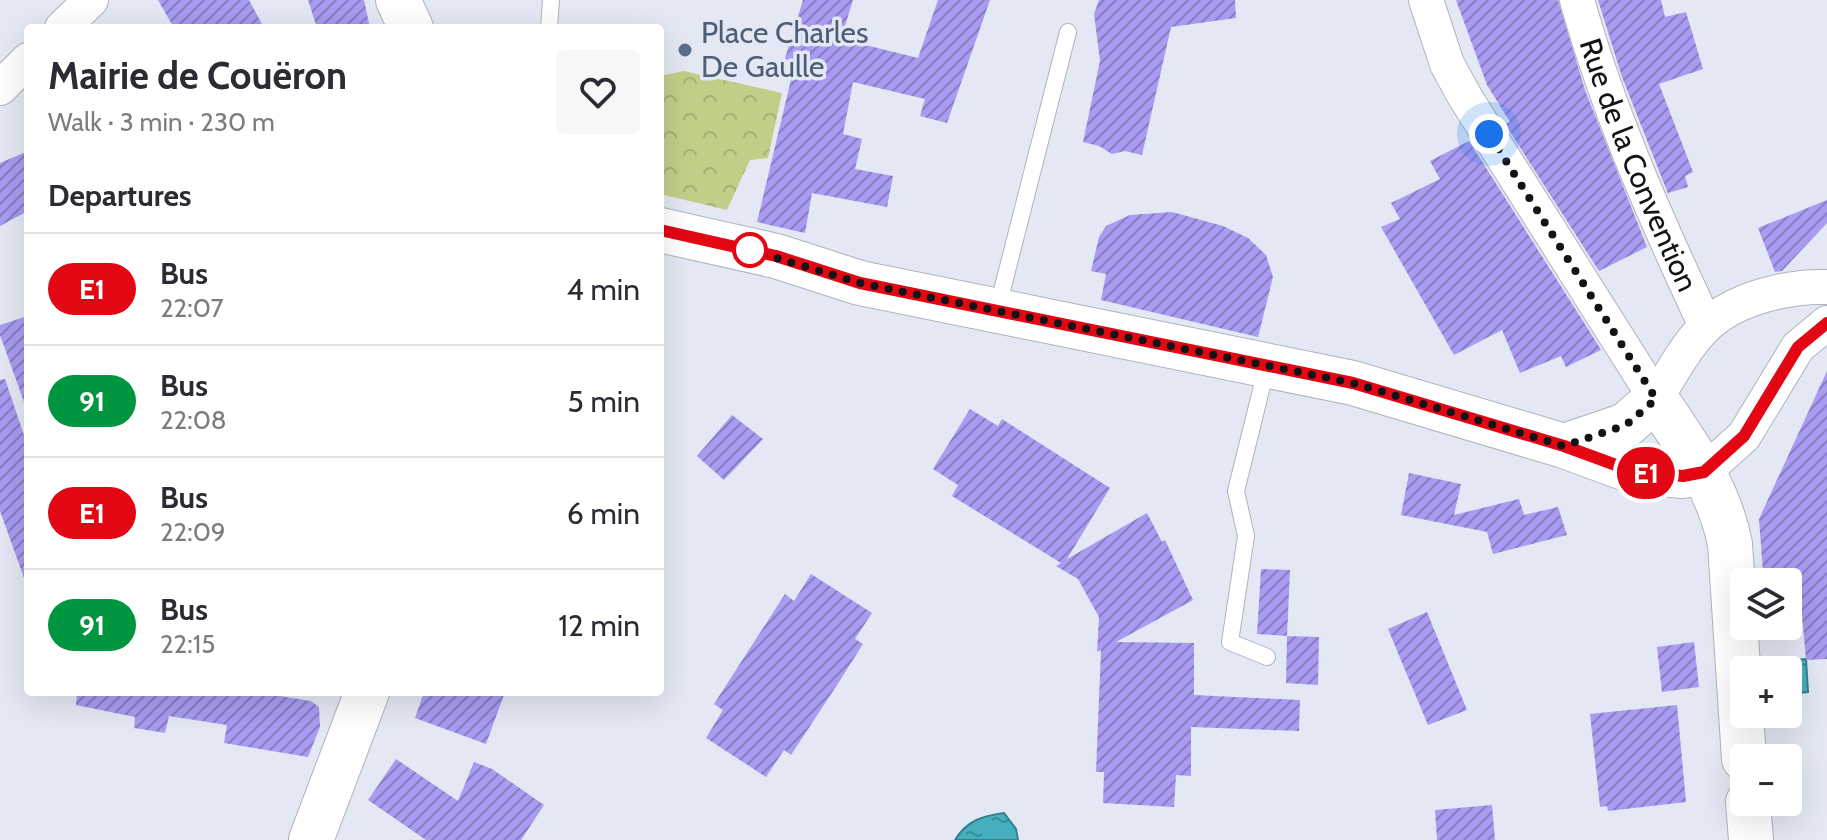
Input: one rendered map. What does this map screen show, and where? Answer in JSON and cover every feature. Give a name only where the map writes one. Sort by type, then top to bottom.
[{"type":"street","points":[[66,24],[91,0]]},
{"type":"street","points":[[1426,0],[1447,64],[1465,97],[1704,472],[1725,515],[1730,544],[1743,744]]},
{"type":"street","name":"Rue de la Convention","points":[[1577,0],[1597,70],[1646,196],[1706,326]]},
{"type":"street","points":[[0,88],[24,64]]},
{"type":"street","points":[[664,231],[776,256],[860,283],[1353,383],[1564,446],[1635,472],[1683,476],[1704,472],[1744,436],[1798,347],[1827,323]]},
{"type":"street","points":[[1564,446],[1626,425],[1656,399],[1706,326],[1744,302],[1770,294],[1827,287]]},
{"type":"street","points":[[1770,294],[1798,347]]},
{"type":"street","points":[[311,840],[365,696]]},
{"type":"street","points":[[1749,816],[1751,840]]},
{"type":"lane","points":[[549,24],[551,0]]},
{"type":"lane","points":[[997,311],[1068,32]]},
{"type":"lane","points":[[1267,365],[1236,491],[1246,536],[1230,642],[1267,657]]},
{"type":"green space","points":[[684,71],[782,93],[768,158],[750,160],[727,210],[664,195],[664,75]]},
{"type":"water","points":[[1802,659],[1806,659],[1808,692],[1802,693]]},
{"type":"water","points":[[1004,813],[1016,829],[1018,840],[955,840],[975,820]]},
{"type":"building","points":[[158,0],[249,0],[262,24],[172,24]]},
{"type":"building","points":[[308,0],[364,0],[369,24],[316,24]]},
{"type":"building","points":[[803,0],[853,0],[841,39],[918,58],[938,0],[990,0],[947,123],[920,116],[925,99],[853,82],[843,134],[862,139],[855,169],[893,176],[887,207],[812,193],[805,233],[757,222],[794,67],[783,65]]},
{"type":"building","points":[[1099,0],[1235,0],[1236,18],[1171,27],[1142,155],[1125,151],[1112,154],[1099,146],[1083,142],[1100,61],[1094,14]]},
{"type":"building","points":[[1456,0],[1558,0],[1585,90],[1647,247],[1599,271],[1505,124],[1510,122],[1487,85]]},
{"type":"building","points":[[1598,0],[1661,0],[1665,17],[1686,12],[1703,69],[1659,84],[1693,172],[1685,176],[1688,187],[1668,193],[1669,196],[1622,77]]},
{"type":"building","points":[[1469,141],[1601,350],[1566,367],[1561,356],[1520,373],[1502,330],[1454,355],[1381,227],[1400,219],[1391,203],[1440,179],[1430,161]]},
{"type":"building","points":[[24,153],[24,213],[0,226],[0,163]]},
{"type":"building","points":[[1827,200],[1827,223],[1782,271],[1775,272],[1758,228]]},
{"type":"building","points":[[1172,212],[1223,226],[1248,238],[1266,255],[1273,277],[1258,337],[1101,300],[1106,274],[1091,271],[1099,237],[1106,226],[1130,215]]},
{"type":"building","points":[[24,317],[24,402],[0,335],[0,325]]},
{"type":"building","points":[[1827,371],[1827,659],[1806,660],[1802,568],[1763,568],[1759,519]]},
{"type":"building","points":[[5,379],[24,435],[24,578],[0,511],[0,380]]},
{"type":"building","points":[[970,409],[998,426],[1002,419],[1110,488],[1067,559],[1147,513],[1162,542],[1165,540],[1193,600],[1116,642],[1194,643],[1194,695],[1300,700],[1299,731],[1191,727],[1191,776],[1176,775],[1174,807],[1103,803],[1104,772],[1096,772],[1101,650],[1097,652],[1099,617],[1078,579],[1056,566],[1061,563],[952,496],[958,485],[933,469]]},
{"type":"building","points":[[732,415],[763,439],[724,480],[697,456]]},
{"type":"building","points":[[1409,473],[1461,484],[1454,515],[1519,499],[1524,515],[1558,507],[1567,535],[1493,554],[1487,532],[1401,515]]},
{"type":"building","points":[[1261,569],[1290,570],[1287,636],[1257,634]]},
{"type":"building","points":[[811,574],[872,613],[855,639],[863,644],[837,685],[791,755],[784,750],[766,777],[706,738],[723,710],[714,704],[785,594],[794,601]]},
{"type":"building","points":[[1427,612],[1467,710],[1428,725],[1388,629]]},
{"type":"building","points":[[1287,636],[1319,637],[1318,685],[1286,683]]},
{"type":"building","points":[[1694,642],[1699,687],[1662,692],[1657,647]]},
{"type":"building","points":[[77,696],[280,696],[311,701],[319,707],[320,727],[308,757],[224,743],[227,725],[169,716],[165,733],[134,728],[135,717],[76,705]]},
{"type":"building","points":[[423,696],[504,696],[486,744],[415,718]]},
{"type":"building","points":[[1677,705],[1686,802],[1608,811],[1607,806],[1600,807],[1590,714]]},
{"type":"building","points":[[396,759],[458,801],[474,762],[492,769],[544,805],[521,840],[426,840],[368,800]]},
{"type":"building","points":[[1492,805],[1495,840],[1437,840],[1435,810]]},
{"type":"bus line","name":"E1","points":[[664,231],[776,256],[860,283],[1353,383],[1564,446],[1635,472],[1683,476],[1704,472],[1744,436],[1798,347],[1827,323]]},
{"type":"place","name":"Place Charles De Gaulle","points":[[685,50]]},
{"type":"route","points":[[750,250],[860,283],[1353,383],[1564,446],[1626,425],[1656,399],[1489,134]]}]
